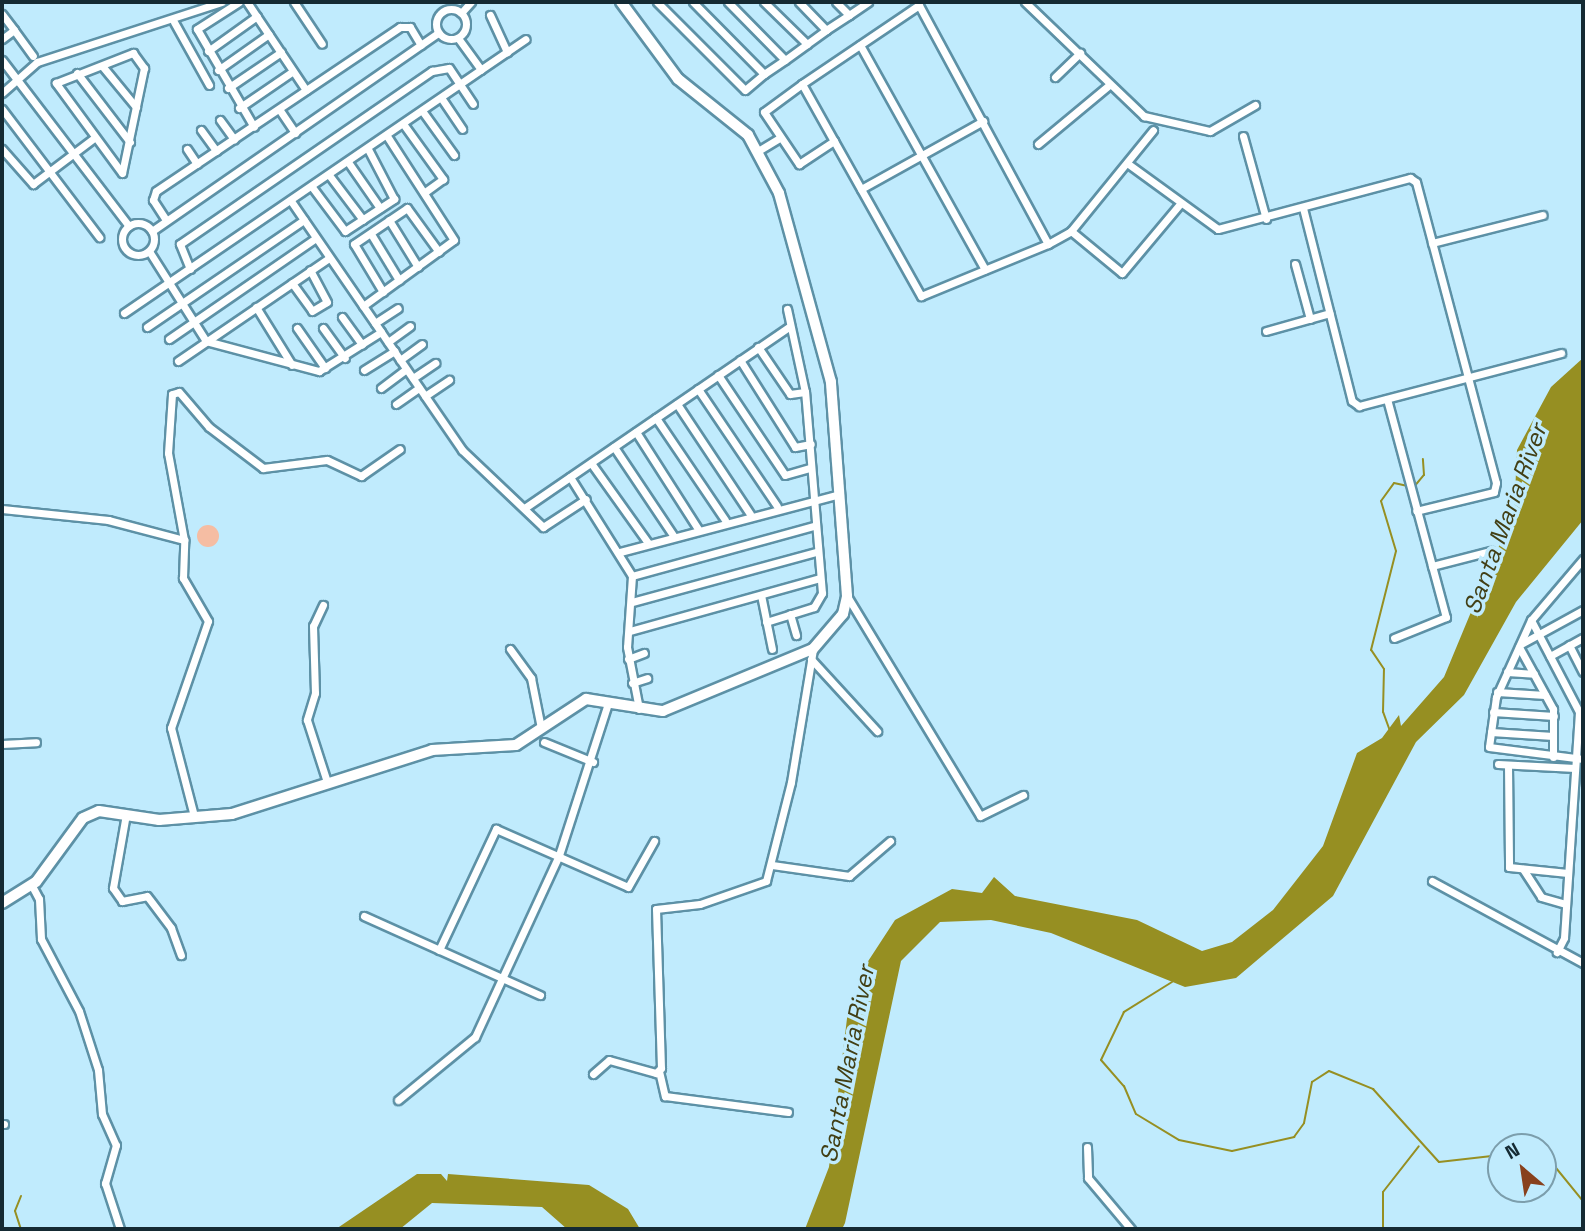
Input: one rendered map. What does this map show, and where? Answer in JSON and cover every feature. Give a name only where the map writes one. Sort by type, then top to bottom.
[{"type":"street","points":[[2,93],[18,82],[37,62],[174,22],[222,2]]},
{"type":"street","points":[[239,2],[197,29],[239,108],[254,127]]},
{"type":"street","points":[[247,2],[306,90]]},
{"type":"street","points":[[294,2],[322,44]]},
{"type":"street","points":[[461,13],[471,2]]},
{"type":"street","points":[[621,2],[678,79],[748,135],[758,151],[779,193],[831,382],[847,596],[843,614],[812,654],[772,865],[763,883],[700,904],[656,909],[663,993],[659,1071],[665,1096],[788,1112]]},
{"type":"street","points":[[657,2],[745,90],[868,2]]},
{"type":"street","points":[[693,2],[764,75]]},
{"type":"street","points":[[728,2],[785,60]]},
{"type":"street","points":[[764,2],[807,44]]},
{"type":"street","points":[[799,2],[826,30]]},
{"type":"street","points":[[837,2],[849,15]]},
{"type":"street","points":[[1025,2],[1144,116],[1210,131],[1255,105]]},
{"type":"street","points":[[834,141],[799,164],[779,138],[764,111],[919,5],[1048,244]]},
{"type":"street","points":[[381,331],[345,358],[325,368],[293,365],[206,341],[149,251],[152,231],[438,33],[441,12],[461,13]]},
{"type":"street","points":[[458,38],[466,26],[461,13]]},
{"type":"street","points":[[2,14],[33,56]]},
{"type":"street","points":[[490,15],[507,52]]},
{"type":"street","points":[[208,51],[257,16]]},
{"type":"street","points":[[174,22],[209,85]]},
{"type":"street","points":[[166,220],[153,195],[233,139],[400,27],[410,27],[421,45]]},
{"type":"street","points":[[2,39],[14,30]]},
{"type":"street","points":[[438,33],[458,38],[481,70]]},
{"type":"street","points":[[218,70],[269,34]]},
{"type":"street","points":[[124,313],[404,125],[526,39]]},
{"type":"street","points":[[860,45],[985,270]]},
{"type":"street","points":[[228,88],[281,52]]},
{"type":"street","points":[[133,53],[144,60],[122,173],[56,89],[62,78],[77,73],[103,67],[133,53]]},
{"type":"street","points":[[1055,77],[1080,53]]},
{"type":"street","points":[[2,60],[130,226],[152,231]]},
{"type":"street","points":[[190,269],[180,244],[432,71],[446,66],[473,104]]},
{"type":"street","points":[[103,67],[136,107]]},
{"type":"street","points":[[239,108],[293,71]]},
{"type":"street","points":[[77,73],[130,142]]},
{"type":"street","points":[[802,84],[922,296],[1048,244],[1071,231],[1153,130]]},
{"type":"street","points":[[1038,144],[1109,85]]},
{"type":"street","points":[[442,99],[462,130]]},
{"type":"street","points":[[2,109],[99,237]]},
{"type":"street","points":[[279,109],[295,134]]},
{"type":"street","points":[[423,112],[454,155]]},
{"type":"street","points":[[220,120],[233,139]]},
{"type":"street","points":[[861,189],[983,121]]},
{"type":"street","points":[[404,125],[443,179],[425,192]]},
{"type":"street","points":[[201,130],[216,151]]},
{"type":"street","points":[[1243,135],[1266,219]]},
{"type":"street","points":[[363,306],[439,252],[454,237],[387,136]]},
{"type":"street","points":[[2,149],[28,183],[50,172],[94,138]]},
{"type":"street","points":[[758,151],[779,138]]},
{"type":"street","points":[[187,149],[197,164]]},
{"type":"street","points":[[312,187],[345,231],[363,220],[396,193],[368,149]]},
{"type":"street","points":[[348,162],[380,208]]},
{"type":"street","points":[[1127,163],[1218,229],[1266,219],[1410,178],[1432,243],[1468,377],[1494,492],[1416,511]]},
{"type":"street","points":[[329,175],[363,220]]},
{"type":"street","points":[[291,201],[462,450],[526,507],[543,527],[586,499]]},
{"type":"street","points":[[1071,231],[1122,272],[1180,204]]},
{"type":"street","points":[[383,292],[352,245],[407,208],[439,252]]},
{"type":"street","points":[[1303,208],[1352,401],[1359,406],[1561,353]]},
{"type":"street","points":[[1432,243],[1543,215]]},
{"type":"street","points":[[147,327],[304,220]]},
{"type":"street","points":[[389,220],[418,267]]},
{"type":"street","points":[[130,226],[123,246],[135,255],[149,251]]},
{"type":"street","points":[[371,234],[399,280]]},
{"type":"street","points":[[169,339],[316,238]]},
{"type":"street","points":[[178,361],[329,258]]},
{"type":"street","points":[[1295,264],[1310,319]]},
{"type":"street","points":[[292,282],[312,310],[327,302],[310,271]]},
{"type":"street","points":[[256,307],[293,365]]},
{"type":"street","points":[[375,323],[398,308]]},
{"type":"street","points":[[766,622],[818,603],[820,578],[805,392],[787,309]]},
{"type":"street","points":[[1266,331],[1330,313]]},
{"type":"street","points":[[342,317],[362,345]]},
{"type":"street","points":[[388,342],[411,326]]},
{"type":"street","points":[[526,507],[790,326]]},
{"type":"street","points":[[298,328],[325,368]]},
{"type":"street","points":[[323,328],[345,358]]},
{"type":"street","points":[[400,360],[422,344]]},
{"type":"street","points":[[758,347],[790,394],[805,392]]},
{"type":"street","points":[[364,370],[394,351]]},
{"type":"street","points":[[740,360],[795,447],[810,444]]},
{"type":"street","points":[[412,378],[435,363]]},
{"type":"street","points":[[381,388],[406,369]]},
{"type":"street","points":[[718,375],[785,475],[810,468]]},
{"type":"street","points":[[425,396],[449,380]]},
{"type":"street","points":[[396,404],[419,388]]},
{"type":"street","points":[[698,389],[777,506]]},
{"type":"street","points":[[194,816],[171,728],[208,621],[183,578],[184,540],[168,453],[172,394],[180,392],[209,427],[263,468],[327,460],[361,476],[400,449]]},
{"type":"street","points":[[1387,399],[1432,566],[1444,622],[1394,638]]},
{"type":"street","points":[[677,404],[750,514]]},
{"type":"street","points":[[656,418],[725,520]]},
{"type":"street","points":[[636,432],[698,528]]},
{"type":"street","points":[[614,447],[673,535]]},
{"type":"street","points":[[591,463],[648,543]]},
{"type":"street","points":[[570,477],[620,552],[632,576],[628,659],[639,710]]},
{"type":"street","points":[[620,552],[777,506],[839,494]]},
{"type":"street","points":[[2,509],[108,520],[184,540]]},
{"type":"street","points":[[632,576],[814,526]]},
{"type":"street","points":[[1432,566],[1490,551]]},
{"type":"street","points":[[632,602],[816,552]]},
{"type":"street","points":[[1579,759],[1492,753],[1491,732],[1497,692],[1531,620],[1583,559]]},
{"type":"street","points":[[630,631],[820,578]]},
{"type":"street","points":[[761,595],[772,649]]},
{"type":"street","points":[[847,596],[980,816],[1023,795]]},
{"type":"street","points":[[323,605],[313,626],[315,693],[307,720],[327,782]]},
{"type":"street","points":[[1520,646],[1583,610]]},
{"type":"street","points":[[790,614],[796,635]]},
{"type":"street","points":[[1531,620],[1581,711],[1566,904],[1557,952]]},
{"type":"street","points":[[1550,656],[1583,638]]},
{"type":"street","points":[[1569,645],[1583,672]]},
{"type":"street","points":[[1520,646],[1554,716],[1553,757]]},
{"type":"street","points":[[509,649],[531,678],[541,728]]},
{"type":"street","points":[[628,659],[644,653]]},
{"type":"street","points":[[2,903],[31,884],[83,818],[99,810],[159,820],[232,814],[432,750],[516,745],[586,699],[639,710],[663,711],[812,654]]},
{"type":"street","points":[[812,654],[877,730]]},
{"type":"street","points":[[1507,672],[1534,674]]},
{"type":"street","points":[[632,683],[647,678]]},
{"type":"street","points":[[1497,692],[1545,695]]},
{"type":"street","points":[[398,1100],[475,1037],[559,855],[593,762],[608,703]]},
{"type":"street","points":[[1493,712],[1554,716]]},
{"type":"street","points":[[1491,732],[1553,736]]},
{"type":"street","points":[[2,744],[36,742]]},
{"type":"street","points":[[544,742],[593,762]]},
{"type":"street","points":[[1498,764],[1575,768]]},
{"type":"street","points":[[1508,765],[1509,867],[1568,873]]},
{"type":"street","points":[[126,814],[113,888],[122,901],[147,896],[172,928],[181,956]]},
{"type":"street","points":[[439,950],[494,830],[631,887],[654,841]]},
{"type":"street","points":[[772,865],[849,876],[890,841]]},
{"type":"street","points":[[1523,869],[1541,897],[1566,904]]},
{"type":"street","points":[[1432,881],[1557,952],[1583,963]]},
{"type":"street","points":[[31,884],[39,899],[41,939],[79,1011],[99,1070],[102,1114],[116,1145],[105,1183],[120,1229]]},
{"type":"street","points":[[364,916],[540,995]]},
{"type":"street","points":[[593,1074],[609,1060],[659,1071]]},
{"type":"street","points":[[1087,1147],[1088,1178],[1131,1229]]},
{"type":"shaded area","points":[[208,525],[216,528],[219,536],[216,544],[208,547],[200,544],[197,536],[200,528]]},
{"type":"water","name":"Santa Maria River","points":[[1583,358],[1583,520],[1516,602],[1464,695],[1416,742],[1333,896],[1236,978],[1185,987],[1051,933],[991,920],[940,922],[901,961],[845,1223],[842,1229],[805,1229],[829,1167],[849,1002],[865,994],[863,969],[895,920],[952,889],[982,893],[994,877],[1015,896],[1137,920],[1202,951],[1232,942],[1273,910],[1323,846],[1357,753],[1382,738],[1399,715],[1401,726],[1444,677],[1476,600],[1477,618],[1502,536],[1514,516],[1517,450],[1551,387]]},
{"type":"water","points":[[417,1174],[441,1174],[447,1181],[448,1174],[589,1185],[628,1209],[640,1229],[567,1229],[542,1207],[432,1203],[400,1229],[336,1229]]},
{"type":"waterway","points":[[1413,488],[1424,475],[1423,459]]},
{"type":"waterway","points":[[1390,731],[1383,712],[1384,669],[1371,650],[1396,551],[1381,501],[1394,483],[1408,486]]},
{"type":"waterway","points":[[1172,982],[1124,1012],[1101,1060],[1124,1086],[1136,1114],[1179,1140],[1232,1151],[1294,1137],[1304,1123],[1312,1082],[1329,1071],[1373,1089],[1439,1162],[1487,1157]]},
{"type":"waterway","points":[[1383,1229],[1383,1192],[1419,1146]]},
{"type":"waterway","points":[[1557,1169],[1583,1201]]},
{"type":"waterway","points":[[21,1196],[15,1211],[21,1229]]}]
